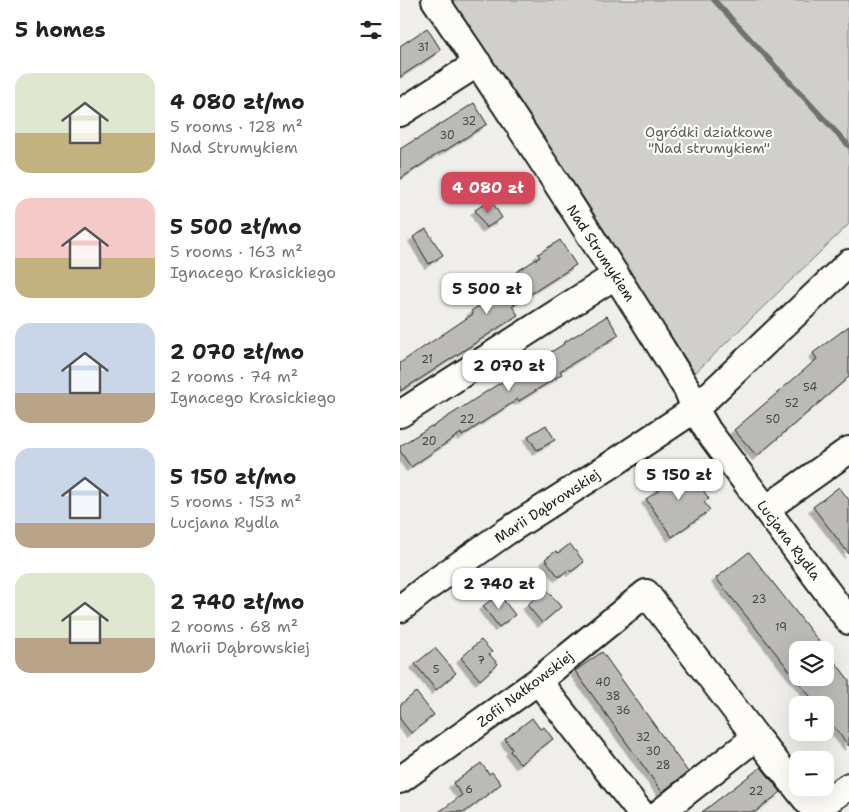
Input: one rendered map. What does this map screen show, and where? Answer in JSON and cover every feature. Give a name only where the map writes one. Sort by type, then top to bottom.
[{"type":"street","name":"Nad Strumykiem","points":[[435,0],[616,274],[687,389],[695,409]]},
{"type":"street","points":[[400,113],[478,63]]},
{"type":"street","name":"Marii Dąbrowskiej","points":[[400,608],[506,532],[695,409],[849,263]]},
{"type":"street","points":[[400,414],[616,274]]},
{"type":"street","name":"Lucjana Rydla","points":[[695,409],[708,431],[849,621]]},
{"type":"street","points":[[766,509],[849,450]]},
{"type":"street","name":"Zofii Nałkowskiej","points":[[400,780],[538,680],[646,593],[756,737]]},
{"type":"street","points":[[538,680],[640,812]]},
{"type":"street","points":[[661,812],[756,737],[815,811],[849,786]]},
{"type":"green space","name":"Ogródki działkowe \"Nad strumykiem\"","points":[[448,0],[849,0],[849,224],[695,373]]},
{"type":"building","points":[[427,28],[441,50],[400,77],[400,46]]},
{"type":"building","points":[[474,103],[487,124],[400,179],[400,149]]},
{"type":"building","points":[[491,200],[502,218],[486,228],[475,210]]},
{"type":"building","points":[[426,229],[443,255],[429,264],[413,237]]},
{"type":"building","points":[[560,240],[576,265],[512,306],[518,315],[400,391],[400,363],[473,314],[471,311],[520,279],[516,272],[540,257],[538,254]]},
{"type":"building","points":[[607,316],[619,335],[560,371],[562,374],[519,401],[518,399],[462,436],[461,433],[411,467],[400,451],[400,446]]},
{"type":"building","points":[[849,326],[849,377],[757,456],[734,430],[817,359],[813,353]]},
{"type":"building","points":[[546,425],[555,440],[537,450],[528,436]]},
{"type":"building","points":[[686,465],[709,499],[704,502],[710,510],[672,537],[646,499],[661,489],[657,484]]},
{"type":"building","points":[[839,487],[849,500],[849,554],[813,507]]},
{"type":"building","points":[[570,544],[584,562],[571,572],[569,569],[559,577],[545,559],[556,551],[558,553]]},
{"type":"building","points":[[749,552],[819,641],[789,641],[789,670],[716,578]]},
{"type":"building","points":[[546,589],[561,607],[542,623],[527,605]]},
{"type":"building","points":[[499,594],[515,615],[499,627],[483,606]]},
{"type":"building","points":[[481,640],[492,652],[489,654],[498,664],[480,680],[461,658]]},
{"type":"building","points":[[435,648],[456,673],[436,690],[415,664]]},
{"type":"building","points":[[602,652],[688,772],[662,792],[575,671]]},
{"type":"building","points":[[834,661],[849,680],[849,746],[834,727],[834,696],[810,696],[802,686],[834,686]]},
{"type":"building","points":[[416,692],[434,715],[411,733],[400,719],[400,705]]},
{"type":"building","points":[[532,718],[540,729],[544,727],[553,739],[520,764],[510,751],[512,749],[505,739]]},
{"type":"building","points":[[481,763],[489,774],[492,772],[501,784],[465,812],[439,812],[462,795],[453,783]]},
{"type":"building","points":[[761,767],[781,792],[755,812],[702,812]]},
{"type":"waterway","points":[[714,0],[849,146]]}]
